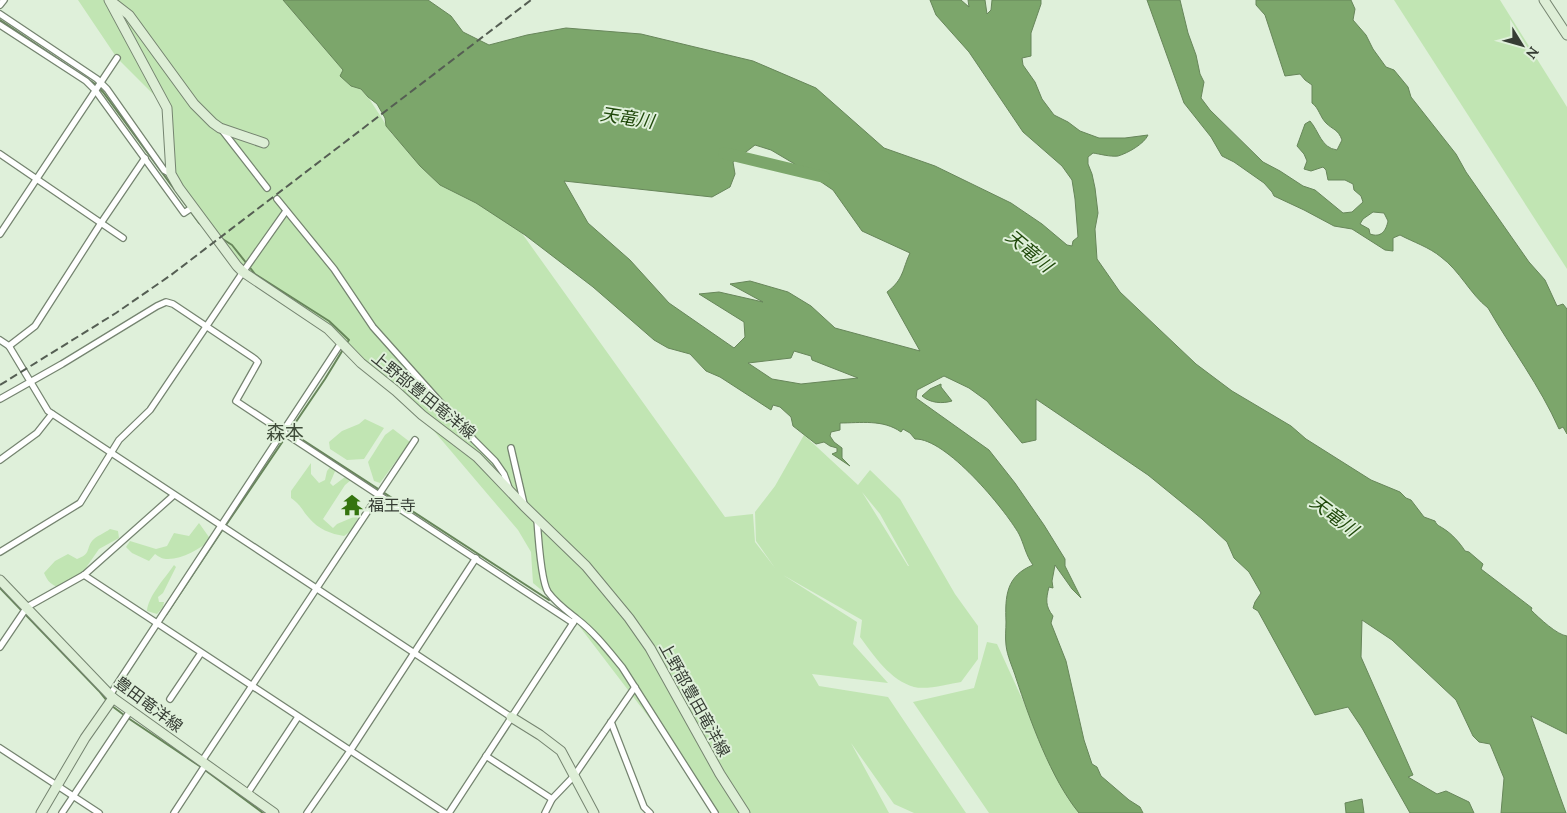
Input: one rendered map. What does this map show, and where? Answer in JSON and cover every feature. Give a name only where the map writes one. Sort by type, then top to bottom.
[{"type":"main road","points":[[110,0],[129,15],[194,104],[220,128],[264,143]]},
{"type":"main road","name":"上野部豊田竜洋線","points":[[110,0],[166,108],[171,174],[192,207],[243,272],[328,329],[361,363],[422,415],[477,456],[537,520],[586,566],[629,618],[650,648],[720,774],[745,813]]},
{"type":"main road","points":[[1544,0],[1567,36]]},
{"type":"main road","name":"豊田竜洋線","points":[[0,580],[111,696],[274,813]]},
{"type":"main road","points":[[41,813],[56,785],[111,696]]},
{"type":"main road","points":[[512,717],[561,751],[594,813]]},
{"type":"street","points":[[0,6],[4,0]]},
{"type":"street","points":[[0,14],[100,82],[107,89],[164,170],[171,174]]},
{"type":"street","points":[[0,25],[86,81],[95,90],[184,213],[192,207]]},
{"type":"street","points":[[0,234],[117,58]]},
{"type":"street","points":[[220,128],[267,188]]},
{"type":"street","points":[[0,154],[123,238]]},
{"type":"street","points":[[9,346],[35,326],[145,158]]},
{"type":"street","points":[[277,199],[334,268],[373,327],[495,461],[504,474],[510,490]]},
{"type":"street","points":[[0,552],[80,503],[118,440],[150,410],[286,211]]},
{"type":"street","points":[[0,399],[166,302],[173,304],[258,362],[236,401],[575,621],[606,647],[622,667],[715,813]]},
{"type":"street","points":[[0,340],[9,346],[48,412],[512,717]]},
{"type":"street","points":[[111,696],[341,343]]},
{"type":"street","points":[[0,460],[37,433],[52,414]]},
{"type":"street","points":[[174,813],[251,686],[416,440]]},
{"type":"street","points":[[511,448],[524,506]]},
{"type":"street","points":[[0,647],[27,607],[84,575],[174,495]]},
{"type":"street","points":[[537,520],[547,591],[575,621]]},
{"type":"street","points":[[307,813],[350,752],[476,558]]},
{"type":"street","points":[[84,575],[445,813]]},
{"type":"street","points":[[449,813],[575,621]]},
{"type":"street","points":[[170,699],[201,653]]},
{"type":"street","points":[[545,813],[552,799],[574,776],[635,687]]},
{"type":"street","points":[[62,813],[130,711]]},
{"type":"street","points":[[247,794],[298,717]]},
{"type":"street","points":[[611,722],[644,807],[650,813]]},
{"type":"street","points":[[0,748],[99,813]]},
{"type":"street","points":[[486,756],[552,799]]},
{"type":"shaded area","points":[[78,0],[283,0],[368,97],[392,134],[521,232],[725,517],[753,514],[755,542],[775,568],[756,541],[755,512],[775,486],[804,435],[858,485],[870,470],[900,499],[955,594],[978,626],[978,659],[961,682],[919,688],[905,684],[883,666],[860,637],[862,620],[783,575],[857,622],[853,644],[888,683],[812,674],[819,686],[888,697],[966,813],[914,813],[894,804],[851,743],[889,813],[718,813],[683,762],[570,614],[533,583],[531,552],[518,530],[417,411],[322,325],[232,259],[171,169],[167,108],[117,58]],"holes":[[[862,492],[880,514],[909,566]]]},
{"type":"shaded area","points":[[1394,0],[1500,0],[1567,107],[1567,269]]},
{"type":"shaded area","points":[[365,419],[384,428],[364,459],[347,460],[330,449],[329,442],[342,431],[359,424]]},
{"type":"shaded area","points":[[393,429],[410,442],[380,483],[374,481],[368,462],[385,435]]},
{"type":"shaded area","points":[[311,463],[311,474],[319,483],[325,480],[327,471],[331,466],[336,469],[330,483],[333,486],[345,477],[351,480],[345,485],[323,519],[333,528],[337,524],[356,516],[358,518],[351,531],[344,536],[316,525],[291,498],[291,491]]},
{"type":"shaded area","points":[[199,523],[211,540],[196,550],[178,558],[166,559],[155,554],[149,561],[132,553],[126,547],[130,541],[156,549],[167,546],[174,533],[189,536]]},
{"type":"shaded area","points":[[110,529],[118,531],[119,538],[99,549],[83,572],[61,588],[48,581],[44,573],[55,561],[68,554],[77,559],[81,557],[86,553],[94,539]]},
{"type":"shaded area","points":[[174,565],[176,567],[163,593],[158,597],[159,602],[164,602],[163,607],[157,614],[147,611],[154,593]]},
{"type":"shaded area","points":[[987,642],[997,644],[1068,799],[1081,813],[989,813],[913,702],[974,688]]},
{"type":"water","points":[[283,0],[428,0],[451,16],[463,32],[489,45],[527,35],[566,28],[641,34],[753,61],[816,88],[884,148],[935,166],[1011,203],[1042,224],[1067,245],[1072,246],[1073,241],[1078,237],[1072,180],[1062,166],[1023,132],[969,52],[936,15],[930,0],[961,0],[969,7],[968,0],[985,0],[987,14],[991,10],[992,0],[1041,0],[1031,33],[1031,56],[1022,58],[1023,65],[1035,82],[1042,99],[1054,115],[1080,131],[1099,138],[1125,138],[1148,135],[1139,145],[1122,155],[1112,156],[1093,153],[1088,157],[1098,213],[1095,229],[1097,259],[1120,292],[1196,364],[1232,391],[1291,426],[1306,439],[1371,480],[1400,492],[1411,500],[1424,517],[1435,521],[1453,536],[1465,551],[1469,552],[1483,564],[1481,569],[1532,608],[1531,610],[1548,626],[1558,633],[1567,636],[1567,734],[1531,716],[1566,813],[1501,813],[1504,778],[1490,744],[1479,742],[1473,736],[1456,700],[1392,640],[1362,620],[1361,657],[1413,775],[1408,777],[1437,794],[1446,791],[1469,802],[1474,813],[1410,813],[1348,707],[1315,715],[1258,611],[1253,608],[1261,593],[1249,572],[1234,558],[1227,542],[1148,475],[1036,399],[1036,440],[1022,443],[987,401],[969,388],[944,376],[917,390],[916,398],[989,450],[1044,525],[1065,559],[1065,566],[1081,598],[1055,565],[1052,581],[1053,588],[1049,587],[1047,606],[1053,616],[1051,623],[1066,661],[1084,740],[1092,764],[1097,767],[1101,776],[1140,807],[1143,813],[1079,813],[1059,783],[1042,748],[1007,649],[1006,604],[1009,588],[1017,575],[1033,565],[1019,534],[1011,522],[973,476],[958,462],[928,442],[915,439],[903,429],[901,432],[879,423],[840,423],[840,430],[831,432],[830,436],[834,442],[842,448],[842,458],[850,466],[832,454],[837,452],[837,448],[824,442],[816,444],[793,426],[791,417],[780,407],[773,405],[771,410],[720,377],[706,371],[690,354],[668,348],[654,340],[593,287],[525,235],[476,203],[440,185],[420,166],[386,126],[385,118],[377,104],[361,89],[351,86],[340,76],[343,70]],"holes":[[[755,145],[771,150],[833,190],[862,231],[910,253],[900,278],[887,292],[920,351],[835,328],[811,306],[788,292],[750,281],[730,284],[763,302],[719,292],[699,294],[744,322],[745,337],[734,348],[669,303],[630,260],[588,223],[564,181],[712,197],[730,187],[735,174],[733,162]],[[794,351],[811,356],[812,360],[858,378],[801,384],[772,379],[748,363],[791,358]]]},
{"type":"water","points":[[1147,0],[1180,0],[1200,74],[1204,82],[1201,98],[1210,110],[1263,162],[1303,186],[1315,190],[1343,213],[1352,212],[1363,202],[1361,196],[1354,190],[1353,184],[1345,180],[1328,180],[1326,170],[1323,167],[1311,171],[1304,169],[1307,161],[1297,146],[1305,124],[1310,121],[1324,143],[1332,149],[1337,150],[1342,140],[1337,132],[1324,121],[1312,103],[1312,85],[1300,74],[1285,76],[1265,15],[1256,5],[1256,0],[1351,0],[1355,9],[1353,20],[1366,35],[1373,49],[1386,67],[1394,70],[1408,87],[1411,97],[1456,154],[1466,172],[1529,262],[1545,280],[1557,306],[1563,304],[1567,309],[1567,434],[1563,427],[1559,429],[1534,382],[1488,308],[1448,263],[1431,250],[1400,235],[1393,238],[1393,251],[1385,250],[1352,229],[1334,226],[1274,196],[1264,183],[1222,156],[1211,137],[1184,103]],"holes":[[[1373,212],[1384,213],[1388,221],[1386,228],[1380,234],[1370,234],[1369,229],[1360,224],[1363,219]]]},
{"type":"water","points":[[941,384],[941,387],[952,401],[936,402],[922,396],[930,389]]},
{"type":"water","points":[[1362,799],[1364,813],[1346,813],[1345,803]]},
{"type":"waterway","points":[[0,20],[95,84],[103,92],[203,226]]},
{"type":"waterway","name":"天竜川","points":[[724,153],[824,177]]},
{"type":"waterway","points":[[221,238],[232,245],[255,274],[329,321],[349,340],[346,344]]},
{"type":"waterway","points":[[226,525],[344,348]]},
{"type":"waterway","points":[[289,431],[549,600]]},
{"type":"waterway","points":[[166,615],[223,529]]},
{"type":"waterway","points":[[0,588],[107,701]]},
{"type":"waterway","points":[[112,706],[124,715]]},
{"type":"waterway","points":[[128,718],[201,767]]},
{"type":"waterway","points":[[205,770],[263,813]]},
{"type":"railway","points":[[0,385],[116,313],[171,275],[531,0]]},
{"type":"place","name":"福王寺","points":[[352,505]]},
{"type":"district","name":"森本","points":[[285,432]]}]
